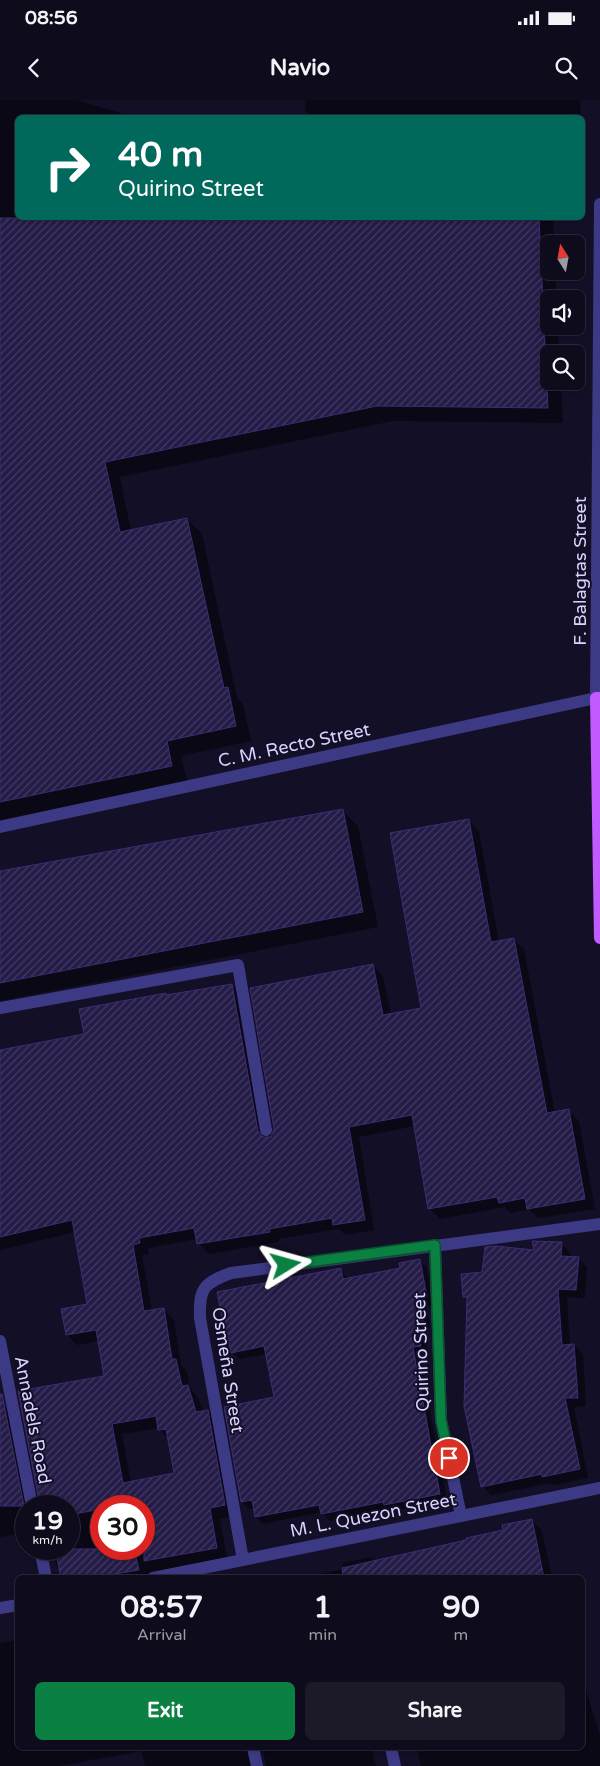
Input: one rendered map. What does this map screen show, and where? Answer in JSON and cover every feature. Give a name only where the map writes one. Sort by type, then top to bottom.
[{"type":"main road","name":"F. Balagtas Street","points":[[598,698],[600,938]]},
{"type":"street","name":"F. Balagtas Street","points":[[598,698],[600,204]]},
{"type":"street","name":"C. M. Recto Street","points":[[0,827],[598,698]]},
{"type":"street","points":[[0,1008],[238,965],[266,1130]]},
{"type":"street","name":"Osmeña Street","points":[[242,1560],[200,1318],[199,1300],[205,1287],[215,1278],[230,1273],[600,1224]]},
{"type":"street","name":"Quirino Street","points":[[435,1245],[441,1420],[461,1516]]},
{"type":"street","name":"Annadels Road","points":[[0,1340],[30,1495]]},
{"type":"street","name":"M. L. Quezon Street","points":[[168,1575],[600,1488]]},
{"type":"street","points":[[42,1560],[45,1575]]},
{"type":"street","points":[[0,1608],[15,1606]]},
{"type":"street","points":[[253,1750],[257,1766]]},
{"type":"street","points":[[391,1750],[395,1766]]},
{"type":"building","points":[[0,218],[15,218],[15,220],[539,220],[540,280],[542,280],[542,290],[540,290],[540,335],[545,335],[545,345],[540,345],[540,390],[547,390],[548,408],[377,406],[105,462],[120,532],[187,518],[224,688],[228,687],[236,726],[167,741],[172,766],[0,802]]},
{"type":"building","points":[[343,809],[363,912],[0,983],[0,871]]},
{"type":"building","points":[[469,819],[491,942],[514,938],[547,1113],[569,1109],[585,1199],[527,1209],[525,1198],[499,1203],[497,1197],[428,1209],[412,1115],[349,1127],[365,1220],[333,1225],[332,1218],[269,1229],[270,1232],[197,1244],[194,1228],[139,1238],[140,1243],[133,1245],[144,1311],[164,1308],[172,1359],[176,1359],[182,1386],[188,1385],[196,1412],[208,1410],[225,1505],[210,1508],[217,1548],[155,1559],[155,1495],[90,1495],[90,1511],[80,1513],[80,1495],[38,1495],[18,1391],[104,1376],[96,1330],[66,1335],[61,1309],[87,1304],[72,1220],[0,1237],[0,1050],[84,1034],[79,1009],[166,993],[166,995],[232,984],[258,1131],[263,1137],[271,1137],[274,1129],[250,988],[373,964],[383,1015],[421,1008],[390,833]],"holes":[[[156,1416],[158,1430],[166,1429],[174,1473],[123,1483],[112,1424]]]},
{"type":"building","points":[[532,1241],[562,1242],[561,1256],[579,1257],[576,1290],[558,1289],[562,1345],[574,1344],[578,1398],[565,1398],[580,1469],[542,1477],[542,1474],[481,1487],[464,1406],[467,1297],[463,1297],[461,1274],[482,1272],[485,1247],[496,1246],[534,1250]]},
{"type":"building","points":[[420,1259],[427,1297],[419,1299],[424,1320],[417,1322],[421,1346],[413,1347],[440,1494],[384,1505],[383,1502],[321,1514],[319,1505],[255,1517],[252,1500],[241,1502],[224,1407],[274,1397],[264,1346],[231,1353],[217,1292],[341,1268],[343,1279],[400,1268],[399,1263]]},
{"type":"building","points":[[0,1394],[2,1394],[22,1495],[15,1495],[15,1506],[0,1506]]},
{"type":"building","points":[[532,1519],[543,1575],[343,1575],[342,1568],[466,1540],[466,1538],[503,1530],[502,1525]]},
{"type":"building","points":[[80,1549],[90,1549],[90,1560],[137,1560],[139,1570],[110,1575],[60,1575],[57,1560],[80,1560]]},
{"type":"route","points":[[286,1265],[435,1245],[441,1420],[449,1458]]}]
